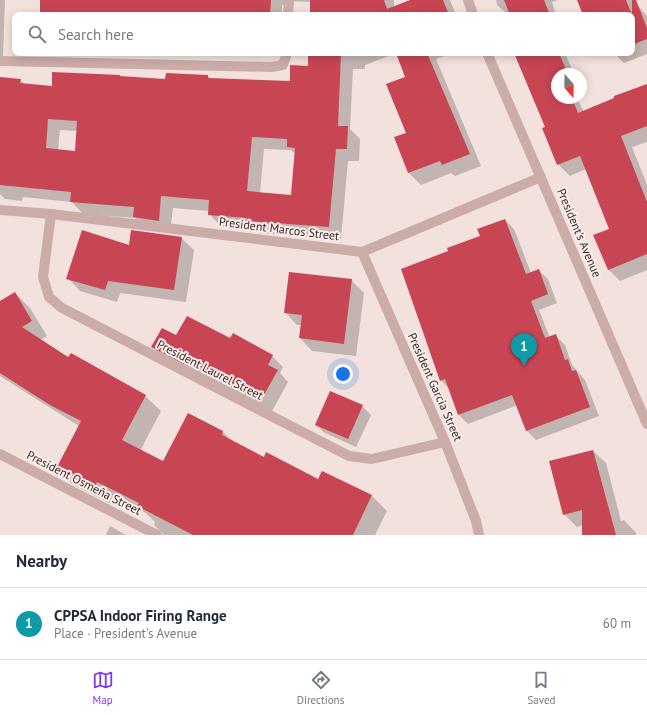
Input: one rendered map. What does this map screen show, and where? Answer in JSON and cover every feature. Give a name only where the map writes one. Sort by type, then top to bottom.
[{"type":"street","points":[[288,12],[289,0]]},
{"type":"street","points":[[468,0],[472,12]]},
{"type":"street","points":[[0,61],[272,67],[283,64],[286,56]]},
{"type":"street","name":"President's Avenue","points":[[488,56],[647,424]]},
{"type":"street","name":"President Marcos Street","points":[[0,210],[51,214],[362,252],[541,177]]},
{"type":"street","name":"President Laurel Street","points":[[51,214],[43,277],[49,297],[62,308],[349,456],[372,459],[445,442]]},
{"type":"street","name":"President Garcia Street","points":[[362,252],[445,442],[476,521],[479,535]]},
{"type":"street","name":"President Osmeña Street","points":[[0,454],[157,535]]},
{"type":"building","points":[[40,0],[271,0],[270,12],[40,12]]},
{"type":"building","points":[[310,0],[384,0],[387,9],[410,0],[443,0],[448,12],[310,12]]},
{"type":"building","points":[[504,0],[544,0],[549,12],[509,12]]},
{"type":"building","points":[[577,0],[626,0],[631,12],[582,12]]},
{"type":"building","points":[[632,0],[636,0],[647,28],[647,39],[635,44],[635,12],[632,12]]},
{"type":"building","points":[[308,56],[341,56],[338,126],[348,126],[347,149],[336,149],[329,227],[246,221],[247,218],[208,215],[209,200],[161,196],[159,221],[133,217],[134,207],[70,202],[71,192],[0,185],[0,77],[21,79],[20,83],[52,86],[52,72],[120,75],[165,79],[166,73],[208,75],[208,78],[290,81],[290,65],[308,66]],"holes":[[[48,119],[77,121],[75,151],[46,148]],[[252,137],[287,139],[287,147],[295,148],[291,195],[247,191]]]},
{"type":"building","points":[[397,56],[428,56],[470,154],[442,165],[440,161],[408,173],[394,137],[406,133],[386,84],[405,77]]},
{"type":"building","points":[[515,56],[560,56],[565,68],[551,68],[551,104],[574,104],[578,113],[614,98],[614,96],[647,84],[647,126],[621,136],[647,202],[647,254],[608,270],[593,235],[609,229],[580,156],[557,165],[542,128],[545,127]]},
{"type":"building","points":[[505,219],[526,274],[539,269],[548,294],[531,301],[545,338],[556,334],[565,360],[568,359],[572,371],[576,370],[590,407],[526,431],[512,395],[458,415],[445,379],[440,381],[401,269],[448,251],[447,248],[480,236],[477,229]]},
{"type":"building","points":[[82,230],[129,245],[131,230],[182,237],[174,290],[108,281],[105,290],[66,279]]},
{"type":"building","points":[[289,272],[352,279],[344,344],[299,338],[302,315],[284,313]]},
{"type":"building","points":[[15,292],[32,321],[22,327],[68,357],[71,353],[146,395],[122,440],[163,461],[188,413],[223,431],[222,435],[264,457],[266,452],[318,479],[322,471],[372,495],[353,535],[193,535],[137,506],[139,503],[97,482],[94,488],[56,469],[81,421],[50,405],[0,373],[0,301]]},
{"type":"building","points":[[187,316],[230,338],[233,333],[273,355],[268,365],[278,370],[260,402],[189,364],[188,366],[151,347],[162,328],[176,335]]},
{"type":"building","points":[[330,391],[363,405],[348,439],[315,425]]},
{"type":"building","points":[[593,450],[616,535],[582,535],[582,510],[563,515],[549,461]]},
{"type":"place","name":"CPPSA Indoor Firing Range","points":[[524,366]]}]
